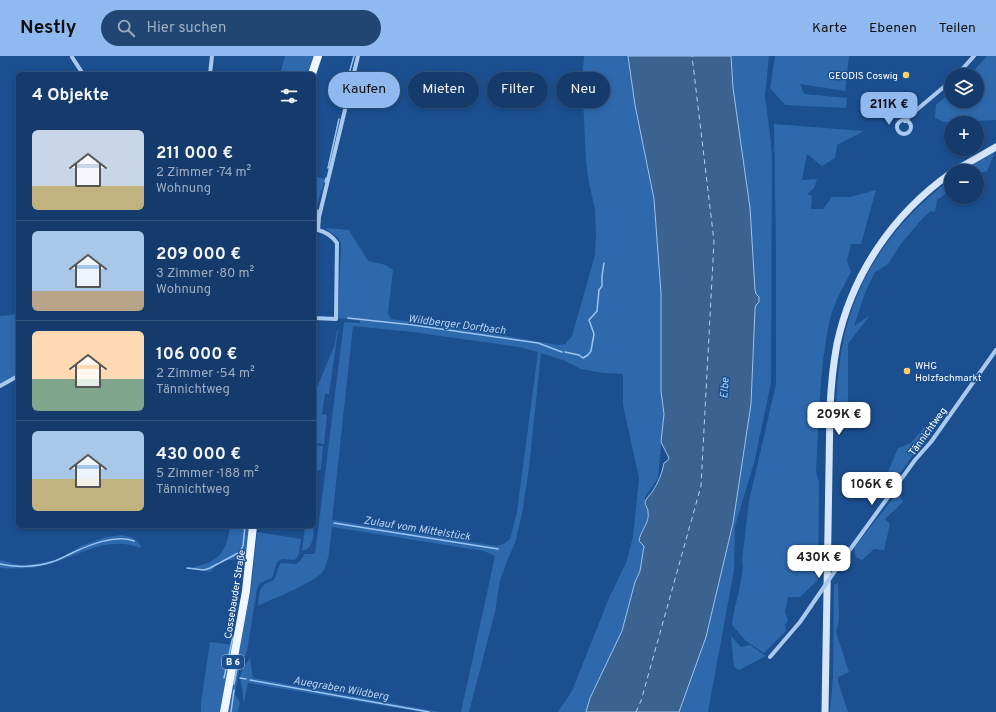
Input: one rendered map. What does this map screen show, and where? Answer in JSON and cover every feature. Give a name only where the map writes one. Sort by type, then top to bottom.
[{"type":"main road","points":[[313,72],[318,56]]},
{"type":"main road","points":[[966,164],[996,147]]},
{"type":"main road","points":[[825,712],[830,408],[832,375],[837,344],[852,297],[867,264],[882,241],[909,208],[944,178]]},
{"type":"main road","name":"Cossebauder Straße","points":[[224,712],[246,591],[253,528]]},
{"type":"street","points":[[210,72],[212,56]]},
{"type":"street","points":[[316,318],[336,319],[337,242],[333,236],[323,231],[316,231],[358,56]]},
{"type":"street","points":[[963,68],[974,56]]},
{"type":"street","points":[[72,57],[82,72]]},
{"type":"street","points":[[906,121],[914,112],[944,87]]},
{"type":"street","name":"Tännichtweg","points":[[770,657],[800,622],[841,562],[915,460],[931,442],[996,350]]},
{"type":"street","points":[[0,386],[16,377]]},
{"type":"shaded area","points":[[285,56],[316,56],[310,72],[281,72]]},
{"type":"shaded area","points":[[584,56],[628,56],[635,105],[654,199],[661,293],[661,391],[664,414],[658,478],[645,497],[645,504],[649,511],[646,524],[639,541],[644,546],[640,571],[635,582],[622,631],[590,698],[586,712],[558,712],[572,691],[609,598],[626,563],[633,537],[639,478],[623,405],[623,374],[603,373],[581,369],[563,360],[541,353],[529,468],[522,514],[515,543],[500,580],[495,612],[469,712],[461,712],[495,556],[484,551],[332,527],[328,560],[320,575],[294,590],[258,606],[260,590],[264,585],[274,579],[281,563],[296,564],[305,554],[315,554],[344,322],[360,323],[360,321],[338,318],[341,243],[337,237],[327,230],[327,228],[349,230],[368,261],[386,265],[393,270],[388,313],[391,319],[484,332],[558,345],[565,344],[572,336],[595,255],[595,210],[588,178],[583,108],[610,108],[610,72],[583,72]],"holes":[[[353,326],[412,332],[519,347],[538,352],[517,512],[510,539],[504,544],[497,546],[332,520]]]},
{"type":"shaded area","points":[[731,56],[769,56],[765,96],[772,157],[771,383],[754,463],[735,526],[734,570],[708,712],[679,712],[706,637],[733,523],[751,404],[755,309],[757,296],[755,290],[750,208],[733,88]]},
{"type":"shaded area","points":[[775,56],[849,56],[845,91],[800,84],[804,94],[847,98],[846,108],[785,105],[770,88]]},
{"type":"shaded area","points":[[987,56],[996,56],[996,120],[984,120],[984,116],[944,116],[944,122],[935,118],[936,105],[944,98],[944,108],[984,108],[984,68],[976,68]]},
{"type":"shaded area","points":[[774,124],[864,131],[837,145],[835,158],[822,166],[807,154],[802,180],[817,179],[814,188],[807,194],[812,196],[811,209],[823,209],[832,197],[850,197],[876,190],[861,244],[851,244],[847,261],[851,272],[834,307],[826,338],[820,395],[816,472],[819,482],[818,580],[800,597],[788,597],[785,612],[788,621],[785,624],[786,631],[764,653],[746,641],[732,625],[741,581],[749,501],[776,384]]},
{"type":"shaded area","points":[[995,152],[987,171],[984,172],[984,164],[974,164]]},
{"type":"shaded area","points":[[316,177],[325,179],[316,208]]},
{"type":"shaded area","points":[[944,185],[944,195],[937,200],[935,212],[931,211],[922,219],[900,245],[888,264],[875,272],[865,293],[854,326],[870,315],[848,344],[848,417],[838,417],[837,386],[839,368],[851,311],[874,262],[890,239],[928,198]]},
{"type":"shaded area","points":[[16,314],[16,375],[0,385],[0,316]]},
{"type":"shaded area","points":[[337,329],[338,331],[329,394],[325,394],[322,414],[327,415],[324,444],[316,443],[316,390],[335,344]]},
{"type":"shaded area","points":[[924,427],[932,429],[892,484],[885,479],[898,448],[911,443]]},
{"type":"shaded area","points":[[316,445],[323,446],[321,470],[316,470]]},
{"type":"shaded area","points":[[898,492],[903,502],[885,519],[890,524],[884,550],[874,549],[862,560],[856,557],[854,548]]},
{"type":"shaded area","points":[[230,528],[250,528],[247,558],[219,561],[211,572],[189,568],[206,563],[218,556],[223,551]]},
{"type":"shaded area","points":[[305,528],[314,528],[311,545],[306,550],[302,551]]},
{"type":"shaded area","points":[[257,532],[301,539],[299,554],[295,560],[282,559],[277,562],[272,578],[260,583],[257,589],[247,651],[240,665],[235,694],[240,703],[238,712],[227,712],[252,582]]},
{"type":"shaded area","points":[[122,535],[136,540],[141,547],[116,544],[105,545],[43,566],[0,568],[0,560],[19,565],[35,564],[59,559],[81,546],[106,537]]},
{"type":"shaded area","points":[[838,583],[839,620],[836,632],[849,672],[838,677],[838,682],[848,712],[830,712],[833,678],[834,585]]},
{"type":"shaded area","points":[[731,636],[741,647],[750,645],[766,656],[739,670],[734,667]]},
{"type":"shaded area","points":[[210,642],[233,645],[220,712],[201,712],[201,702]]},
{"type":"shaded area","points":[[249,659],[253,678],[440,712],[421,712],[248,683],[244,702],[240,677],[241,672]]},
{"type":"water","name":"Elbe","points":[[628,56],[731,56],[733,88],[750,208],[755,290],[759,297],[759,302],[755,309],[751,404],[733,523],[706,637],[679,712],[586,712],[590,698],[622,631],[635,582],[640,571],[644,546],[639,541],[648,520],[648,510],[645,501],[658,482],[664,463],[669,458],[661,442],[664,414],[661,391],[661,293],[654,199],[635,105]]},
{"type":"waterway","points":[[350,72],[354,56]]},
{"type":"waterway","points":[[328,168],[339,119]]},
{"type":"waterway","points":[[325,182],[326,178]]},
{"type":"waterway","points":[[316,220],[318,210]]},
{"type":"waterway","name":"Wildberger Dorfbach","points":[[565,352],[579,355],[583,358],[591,351],[594,334],[589,320],[597,311],[599,290],[602,286],[604,263]]},
{"type":"waterway","name":"Wildberger Dorfbach","points":[[348,318],[413,325],[538,343],[562,352]]},
{"type":"waterway","name":"Zulauf vom Mittelstück","points":[[334,523],[498,549]]},
{"type":"waterway","name":"Zulauf vom Mittelstück","points":[[187,568],[204,570],[240,552],[243,546],[245,528]]},
{"type":"waterway","name":"Zulauf vom Mittelstück","points":[[0,564],[19,566],[46,564],[102,541],[119,539],[134,541]]},
{"type":"waterway","points":[[224,678],[233,636]]},
{"type":"waterway","points":[[234,684],[239,658]]},
{"type":"waterway","name":"Auegraben Wildberg","points":[[240,678],[246,679]]},
{"type":"waterway","name":"Auegraben Wildberg","points":[[250,680],[429,712]]},
{"type":"waterway","name":"Auegraben Wildberg","points":[[231,712],[234,690]]},
{"type":"ferry route","points":[[636,712],[641,701],[701,486],[714,241],[692,56]]},
{"type":"place","name":"GEODIS Coswig","points":[[906,75]]},
{"type":"place","name":"WHG Holzfachmarkt","points":[[907,371]]}]
